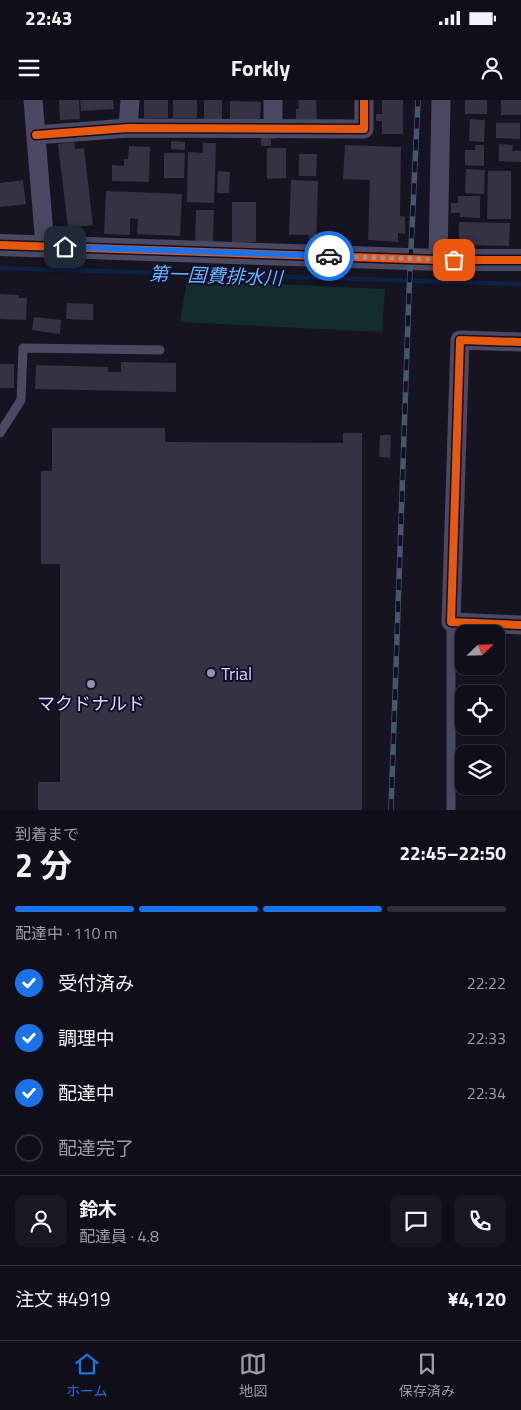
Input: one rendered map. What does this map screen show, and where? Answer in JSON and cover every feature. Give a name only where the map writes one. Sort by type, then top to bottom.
[{"type":"street","points":[[33,100],[45,246]]},
{"type":"street","points":[[128,128],[130,100]]},
{"type":"street","points":[[273,100],[273,129]]},
{"type":"street","points":[[36,136],[128,128],[364,129],[364,100]]},
{"type":"street","points":[[438,260],[441,100]]},
{"type":"street","points":[[0,245],[438,260],[521,260]]},
{"type":"street","points":[[521,342],[460,340],[452,622],[521,625]]},
{"type":"lane","points":[[0,433],[21,400],[23,348],[160,350]]},
{"type":"lane","points":[[451,810],[452,622]]},
{"type":"green space","points":[[187,280],[385,289],[382,332],[180,322]]},
{"type":"building","points":[[59,100],[79,100],[80,119],[60,120]]},
{"type":"building","points":[[80,100],[113,100],[114,109],[81,111]]},
{"type":"building","points":[[144,100],[168,100],[168,118],[144,118]]},
{"type":"building","points":[[173,100],[197,100],[197,118],[173,118]]},
{"type":"building","points":[[204,100],[222,100],[222,120],[204,119]]},
{"type":"building","points":[[298,100],[316,100],[317,121],[296,121],[296,109],[299,109]]},
{"type":"building","points":[[382,100],[403,100],[403,134],[382,134],[382,121],[376,121],[376,114],[382,114]]},
{"type":"building","points":[[465,100],[487,100],[487,114],[465,114]]},
{"type":"building","points":[[501,100],[521,100],[521,115],[501,115]]},
{"type":"building","points":[[230,101],[261,102],[260,121],[230,120]]},
{"type":"building","points":[[470,119],[485,120],[484,142],[469,141]]},
{"type":"building","points":[[496,123],[520,123],[520,139],[496,138]]},
{"type":"building","points":[[261,138],[271,138],[271,146],[261,146]]},
{"type":"building","points":[[171,141],[185,142],[185,150],[171,149]]},
{"type":"building","points":[[74,142],[75,149],[84,148],[93,225],[68,228],[58,144]]},
{"type":"building","points":[[203,143],[216,143],[214,203],[187,202],[188,152],[203,153]]},
{"type":"building","points":[[499,144],[513,145],[512,151],[521,151],[521,162],[499,161]]},
{"type":"building","points":[[345,145],[401,147],[400,216],[405,217],[405,234],[398,233],[398,242],[368,240],[370,180],[343,179]]},
{"type":"building","points":[[475,145],[484,145],[484,166],[465,165],[465,150],[475,150]]},
{"type":"building","points":[[129,146],[150,147],[149,182],[112,181],[112,165],[124,166],[124,159],[128,159]]},
{"type":"building","points":[[267,148],[286,148],[286,178],[267,179]]},
{"type":"building","points":[[164,153],[185,153],[184,178],[164,178]]},
{"type":"building","points":[[299,154],[317,154],[316,176],[299,176]]},
{"type":"building","points":[[466,169],[485,170],[484,194],[465,193]]},
{"type":"building","points":[[218,171],[230,172],[229,193],[217,193]]},
{"type":"building","points":[[488,171],[511,171],[511,219],[487,219]]},
{"type":"building","points":[[23,180],[26,204],[0,207],[0,183]]},
{"type":"building","points":[[291,180],[318,181],[316,246],[308,245],[309,235],[289,235]]},
{"type":"building","points":[[106,191],[182,194],[180,236],[137,234],[138,219],[130,218],[130,235],[104,234]]},
{"type":"building","points":[[458,196],[480,196],[480,218],[460,217],[460,213],[451,213],[451,203],[458,203]]},
{"type":"building","points":[[232,202],[256,202],[256,242],[232,242]]},
{"type":"building","points":[[196,210],[214,210],[213,242],[195,242]]},
{"type":"building","points":[[459,222],[510,223],[509,246],[459,245]]},
{"type":"building","points":[[0,294],[19,295],[19,298],[27,298],[26,320],[0,319]]},
{"type":"building","points":[[67,303],[93,304],[93,320],[66,319]]},
{"type":"building","points":[[34,317],[61,320],[60,334],[32,330]]},
{"type":"building","points":[[121,362],[176,363],[176,392],[35,389],[36,365],[108,367],[108,372],[121,372]]},
{"type":"building","points":[[0,364],[14,364],[14,388],[0,388]]},
{"type":"building","name":"Trial","points":[[52,428],[165,428],[165,442],[343,443],[343,433],[362,433],[362,810],[38,810],[38,782],[60,782],[60,564],[41,564],[41,471],[52,471]]},
{"type":"building","points":[[380,435],[391,435],[390,458],[379,457]]},
{"type":"waterway","name":"第一国費排水川","points":[[0,268],[521,284]]},
{"type":"railway","points":[[391,810],[409,292],[418,100]]},
{"type":"cycle path","points":[[36,135],[128,128],[364,129],[364,100]]},
{"type":"cycle path","points":[[0,245],[438,260],[521,260]]},
{"type":"cycle path","points":[[521,342],[460,340],[451,622],[521,625]]},
{"type":"way so far","points":[[329,256],[454,260]]},
{"type":"place","name":"Trial","points":[[211,673]]},
{"type":"place","name":"マクドナルド","points":[[91,684]]},
{"type":"route","points":[[65,247],[329,256]]}]
